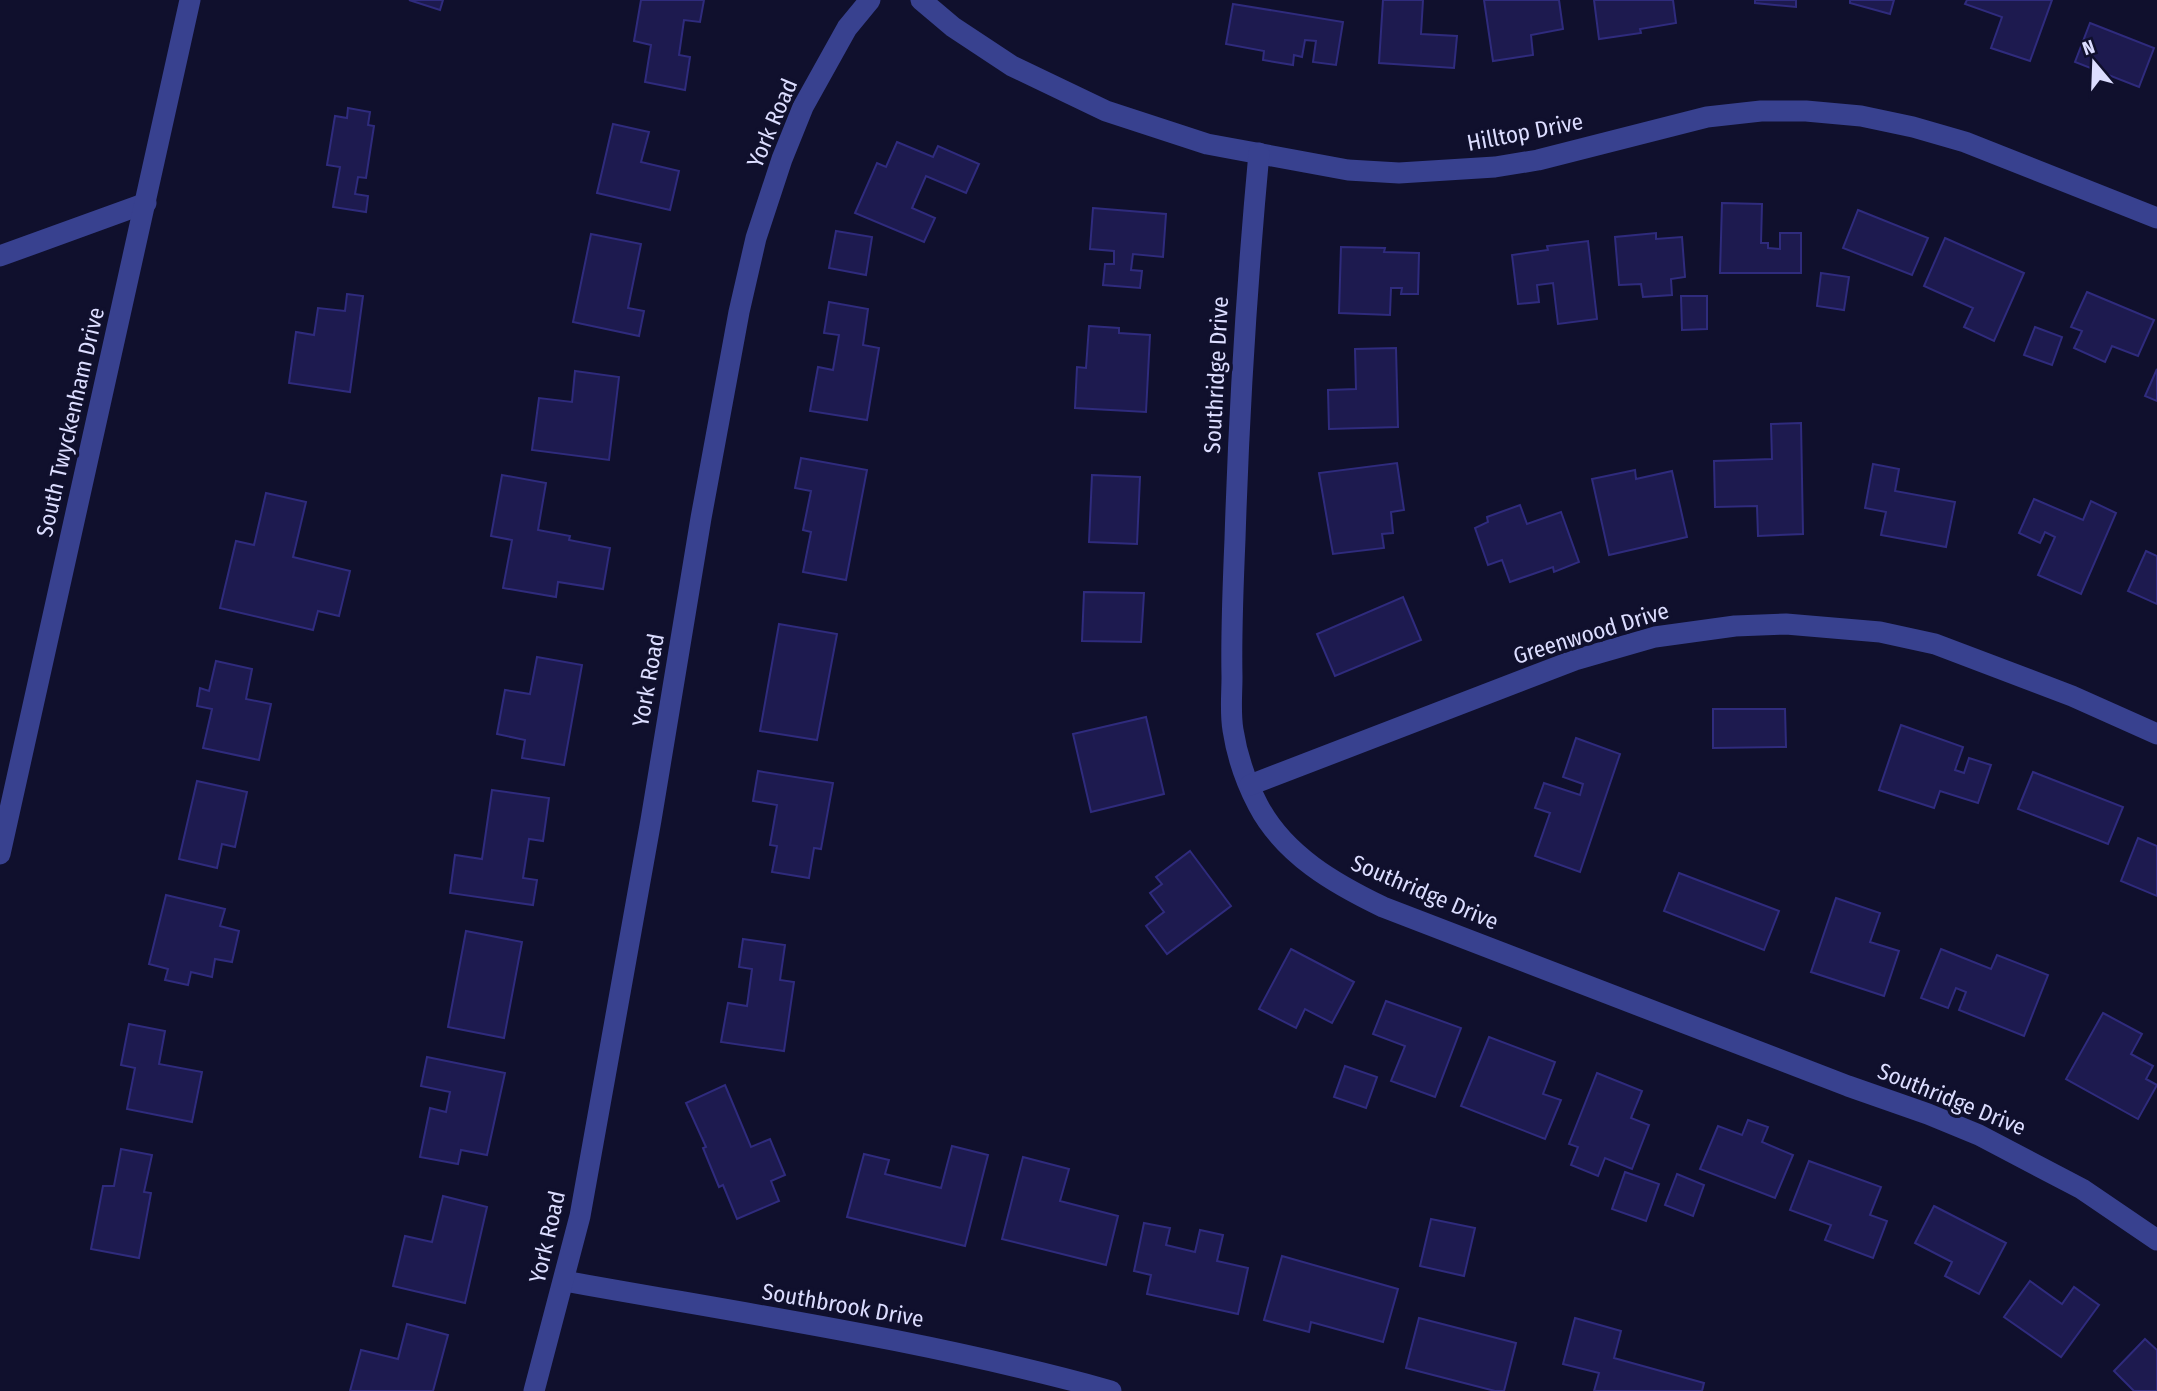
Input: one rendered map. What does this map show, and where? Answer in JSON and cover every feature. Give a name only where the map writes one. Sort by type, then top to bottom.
[{"type":"street","name":"South Twyckenham Drive","points":[[0,854],[190,0]]},
{"type":"street","name":"York Road","points":[[534,1391],[580,1216],[709,477],[753,251],[782,159],[803,107],[847,28],[870,0]]},
{"type":"street","name":"Hilltop Drive","points":[[921,0],[953,27],[1012,66],[1106,111],[1207,144],[1348,170],[1399,173],[1456,171],[1538,160],[1707,117],[1761,111],[1805,111],[1861,116],[1952,138],[2157,218]]},
{"type":"street","name":"Southridge Drive","points":[[1259,153],[1239,414],[1231,638],[1232,727],[1241,766],[1259,807],[1280,836],[1302,858],[1342,887],[1453,935],[1979,1135],[2082,1189],[2157,1240]]},
{"type":"street","points":[[0,256],[146,203]]},
{"type":"street","name":"Greenwood Drive","points":[[1250,785],[1576,660],[1655,637],[1735,626],[1786,624],[1867,631],[1935,643],[2072,696],[2157,734]]},
{"type":"street","name":"Southbrook Drive","points":[[564,1281],[929,1348],[1072,1386],[1111,1391]]},
{"type":"building","points":[[409,0],[443,0],[440,10]]},
{"type":"building","points":[[641,0],[704,0],[700,22],[684,20],[679,55],[690,57],[685,90],[645,82],[651,45],[634,41]]},
{"type":"building","points":[[1383,0],[1423,0],[1421,34],[1457,36],[1454,68],[1379,63]]},
{"type":"building","points":[[1484,0],[1559,0],[1563,29],[1531,35],[1533,55],[1493,61]]},
{"type":"building","points":[[1594,0],[1673,0],[1676,23],[1640,29],[1641,33],[1599,39]]},
{"type":"building","points":[[1755,0],[1796,0],[1796,7],[1755,3]]},
{"type":"building","points":[[1850,0],[1894,0],[1890,14],[1850,3]]},
{"type":"building","points":[[1967,0],[2052,0],[2030,61],[1991,48],[2002,17],[1965,4]]},
{"type":"building","points":[[1233,4],[1343,22],[1336,65],[1313,62],[1316,41],[1305,40],[1302,57],[1294,55],[1293,65],[1263,60],[1264,51],[1226,44]]},
{"type":"building","points":[[2090,23],[2154,48],[2139,87],[2075,62]]},
{"type":"building","points":[[348,108],[370,112],[368,125],[374,126],[366,178],[358,177],[355,194],[368,196],[366,212],[333,207],[340,167],[327,165],[335,116],[347,118]]},
{"type":"building","points":[[613,124],[649,132],[641,162],[679,171],[670,210],[597,193]]},
{"type":"building","points":[[897,142],[933,157],[938,146],[979,164],[966,193],[926,176],[912,208],[935,218],[924,242],[855,213],[877,163],[886,167]]},
{"type":"building","points":[[1722,203],[1762,204],[1761,243],[1768,243],[1768,248],[1780,249],[1780,233],[1801,233],[1801,273],[1720,273]]},
{"type":"building","points":[[1093,208],[1166,214],[1163,257],[1133,254],[1131,270],[1142,271],[1140,288],[1103,285],[1105,264],[1114,264],[1114,251],[1090,249]]},
{"type":"building","points":[[1858,210],[1928,238],[1912,275],[1843,248]]},
{"type":"building","points":[[836,231],[872,237],[866,275],[829,268]]},
{"type":"building","points":[[1656,233],[1656,239],[1682,237],[1685,277],[1671,279],[1672,295],[1643,297],[1641,284],[1619,285],[1615,237]]},
{"type":"building","points":[[591,234],[641,244],[628,308],[644,311],[639,336],[573,322]]},
{"type":"building","points":[[1945,238],[2024,273],[1994,341],[1964,327],[1973,308],[1924,286]]},
{"type":"building","points":[[1588,241],[1597,319],[1558,324],[1553,283],[1537,285],[1539,302],[1518,304],[1512,255],[1548,250],[1547,246]]},
{"type":"building","points":[[1341,247],[1385,248],[1384,252],[1419,253],[1418,294],[1401,294],[1402,288],[1391,288],[1390,315],[1339,313]]},
{"type":"building","points":[[1821,273],[1849,277],[1844,310],[1817,306]]},
{"type":"building","points":[[2087,292],[2154,320],[2138,356],[2112,346],[2105,362],[2074,348],[2082,331],[2071,327]]},
{"type":"building","points":[[347,294],[363,296],[350,392],[289,383],[296,332],[314,335],[318,308],[345,311]]},
{"type":"building","points":[[1681,296],[1707,296],[1707,329],[1682,330]]},
{"type":"building","points":[[829,302],[868,309],[863,345],[879,348],[867,420],[810,411],[818,367],[833,370],[839,335],[824,333]]},
{"type":"building","points":[[1089,326],[1119,328],[1119,333],[1150,335],[1146,412],[1075,408],[1077,367],[1086,368]]},
{"type":"building","points":[[2035,327],[2062,337],[2052,365],[2024,355]]},
{"type":"building","points":[[1396,348],[1398,427],[1329,429],[1328,390],[1356,389],[1355,349]]},
{"type":"building","points":[[2157,369],[2157,401],[2145,396]]},
{"type":"building","points":[[575,371],[619,377],[609,460],[532,450],[539,398],[572,402]]},
{"type":"building","points":[[1801,423],[1803,534],[1758,536],[1757,506],[1715,507],[1714,461],[1772,459],[1771,424]]},
{"type":"building","points":[[801,458],[867,470],[846,580],[803,572],[811,532],[803,530],[811,491],[795,488]]},
{"type":"building","points":[[1397,463],[1404,510],[1391,512],[1393,533],[1382,534],[1384,548],[1333,554],[1319,473]]},
{"type":"building","points":[[1873,464],[1899,469],[1895,491],[1955,502],[1946,547],[1881,535],[1886,512],[1865,508]]},
{"type":"building","points":[[1635,470],[1636,479],[1672,471],[1687,537],[1609,555],[1592,479]]},
{"type":"building","points":[[502,475],[546,483],[538,530],[570,536],[569,540],[610,548],[603,589],[558,582],[556,597],[503,588],[512,540],[491,536]]},
{"type":"building","points":[[1092,475],[1140,477],[1137,544],[1089,542]]},
{"type":"building","points":[[266,493],[306,502],[293,557],[350,571],[339,616],[318,611],[313,630],[220,608],[236,541],[254,545]]},
{"type":"building","points":[[2034,499],[2083,520],[2091,501],[2116,513],[2081,594],[2038,575],[2055,537],[2045,532],[2040,543],[2019,533]]},
{"type":"building","points":[[1520,505],[1527,524],[1561,512],[1579,562],[1554,572],[1553,567],[1510,582],[1502,560],[1488,565],[1475,528],[1488,522],[1487,517]]},
{"type":"building","points":[[2146,551],[2157,556],[2157,604],[2128,591]]},
{"type":"building","points":[[1084,592],[1144,593],[1141,642],[1082,641]]},
{"type":"building","points":[[1403,597],[1421,640],[1335,676],[1317,634]]},
{"type":"building","points":[[779,624],[837,634],[817,740],[760,731]]},
{"type":"building","points":[[537,657],[582,665],[564,765],[522,758],[525,740],[497,734],[505,690],[530,694]]},
{"type":"building","points":[[216,661],[252,669],[246,699],[271,704],[259,760],[203,748],[212,709],[197,706],[200,688],[209,691]]},
{"type":"building","points":[[1713,709],[1785,709],[1786,747],[1713,748]]},
{"type":"building","points":[[1146,717],[1164,794],[1091,812],[1073,734]]},
{"type":"building","points":[[1901,725],[1963,747],[1955,770],[1964,773],[1969,758],[1991,765],[1978,803],[1940,791],[1934,808],[1879,790]]},
{"type":"building","points":[[1576,738],[1620,754],[1580,872],[1535,856],[1550,813],[1535,808],[1544,783],[1580,795],[1583,784],[1563,777]]},
{"type":"building","points":[[758,771],[833,783],[821,849],[814,848],[809,878],[772,872],[777,846],[770,845],[777,805],[753,801]]},
{"type":"building","points":[[2033,772],[2123,807],[2108,844],[2018,809]]},
{"type":"building","points":[[197,781],[247,792],[235,847],[222,844],[217,868],[179,859]]},
{"type":"building","points":[[492,790],[549,798],[543,841],[529,839],[523,878],[537,880],[533,905],[450,893],[455,855],[482,859]]},
{"type":"building","points":[[2138,838],[2157,846],[2157,896],[2121,881]]},
{"type":"building","points":[[1190,851],[1231,906],[1167,954],[1146,926],[1164,912],[1150,893],[1162,884],[1156,877]]},
{"type":"building","points":[[1679,873],[1779,911],[1764,950],[1664,911]]},
{"type":"building","points":[[166,895],[225,909],[220,926],[239,931],[232,962],[215,959],[212,977],[191,972],[188,985],[165,980],[168,969],[149,964]]},
{"type":"building","points":[[1836,898],[1880,913],[1870,942],[1899,951],[1884,996],[1811,972]]},
{"type":"building","points":[[466,931],[522,942],[504,1038],[448,1027]]},
{"type":"building","points":[[743,939],[785,945],[780,980],[794,982],[784,1051],[721,1042],[728,1003],[747,1006],[752,969],[739,967]]},
{"type":"building","points":[[1291,949],[1354,982],[1332,1023],[1305,1009],[1296,1028],[1259,1009]]},
{"type":"building","points":[[1941,949],[1991,969],[1997,955],[2048,975],[2024,1036],[1959,1010],[1966,992],[1956,988],[1948,1008],[1921,998]]},
{"type":"building","points":[[1386,1001],[1461,1028],[1435,1097],[1391,1081],[1405,1046],[1373,1034]]},
{"type":"building","points":[[2103,1013],[2142,1034],[2131,1054],[2153,1066],[2146,1079],[2157,1085],[2138,1119],[2066,1079]]},
{"type":"building","points":[[129,1024],[165,1031],[159,1064],[202,1072],[192,1122],[127,1109],[135,1068],[121,1065]]},
{"type":"building","points":[[1489,1037],[1555,1062],[1543,1094],[1561,1100],[1545,1139],[1461,1106]]},
{"type":"building","points":[[427,1057],[505,1073],[487,1155],[461,1150],[458,1164],[420,1157],[430,1108],[446,1112],[450,1092],[421,1086]]},
{"type":"building","points":[[1345,1066],[1377,1077],[1366,1108],[1334,1097]]},
{"type":"building","points":[[1597,1073],[1642,1091],[1631,1118],[1649,1125],[1632,1169],[1605,1158],[1598,1176],[1571,1165],[1578,1147],[1569,1144]]},
{"type":"building","points":[[725,1085],[751,1147],[770,1139],[785,1175],[771,1181],[779,1201],[737,1219],[723,1185],[719,1187],[703,1148],[706,1147],[686,1103]]},
{"type":"building","points":[[1748,1120],[1768,1127],[1762,1142],[1793,1155],[1775,1198],[1700,1169],[1718,1126],[1742,1135]]},
{"type":"building","points":[[952,1146],[988,1155],[965,1246],[847,1217],[864,1154],[889,1160],[885,1174],[941,1188]]},
{"type":"building","points":[[121,1149],[152,1155],[144,1192],[151,1193],[139,1258],[91,1249],[103,1186],[114,1186]]},
{"type":"building","points":[[1023,1157],[1069,1169],[1060,1201],[1118,1216],[1106,1265],[1002,1239]]},
{"type":"building","points":[[1809,1161],[1881,1187],[1870,1215],[1887,1221],[1873,1258],[1825,1240],[1831,1225],[1790,1210]]},
{"type":"building","points":[[1625,1172],[1659,1184],[1646,1221],[1612,1209]]},
{"type":"building","points":[[1677,1174],[1704,1185],[1693,1216],[1665,1205]]},
{"type":"building","points":[[443,1196],[487,1207],[465,1303],[393,1286],[405,1236],[432,1242]]},
{"type":"building","points":[[1934,1206],[2006,1243],[1979,1294],[1945,1276],[1952,1262],[1915,1243]]},
{"type":"building","points":[[1431,1219],[1475,1228],[1464,1276],[1420,1266]]},
{"type":"building","points":[[1144,1223],[1170,1228],[1166,1245],[1195,1252],[1200,1230],[1223,1235],[1217,1261],[1248,1268],[1238,1314],[1147,1294],[1151,1275],[1134,1271]]},
{"type":"building","points":[[1282,1256],[1398,1289],[1383,1342],[1311,1322],[1309,1332],[1264,1320]]},
{"type":"building","points":[[2030,1281],[2062,1304],[2074,1287],[2099,1305],[2061,1357],[2004,1317]]},
{"type":"building","points":[[1419,1318],[1516,1343],[1504,1391],[1406,1368]]},
{"type":"building","points":[[1575,1318],[1621,1331],[1614,1358],[1704,1383],[1702,1391],[1594,1391],[1599,1373],[1563,1364]]},
{"type":"building","points":[[407,1324],[448,1335],[433,1391],[350,1391],[361,1350],[398,1359]]},
{"type":"building","points":[[2145,1339],[2157,1350],[2157,1391],[2134,1391],[2114,1371]]}]
